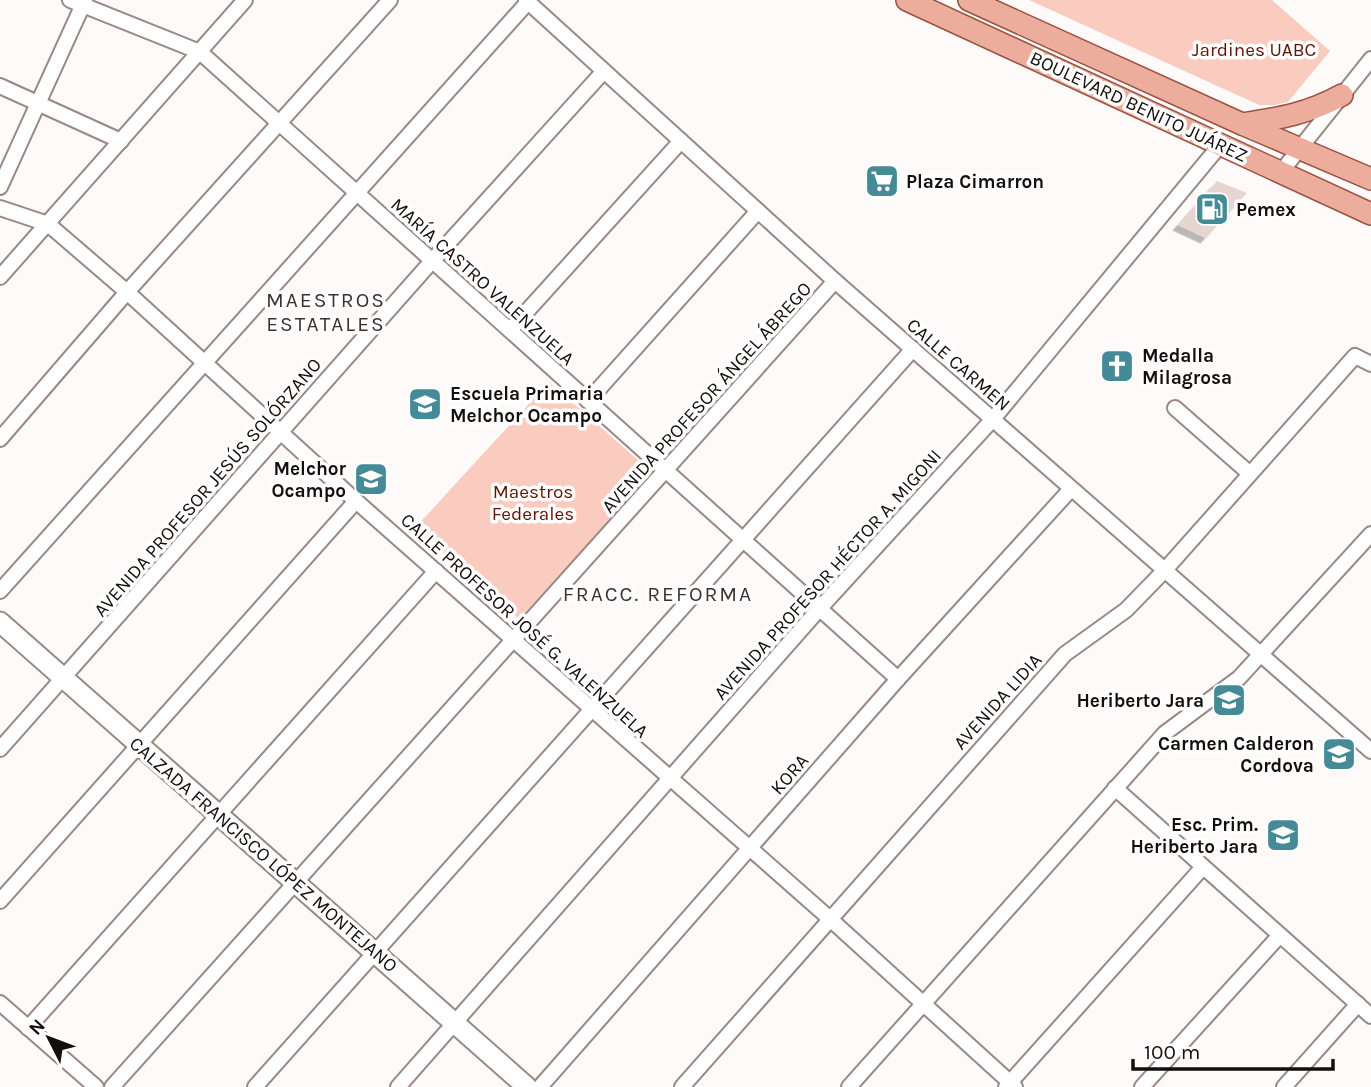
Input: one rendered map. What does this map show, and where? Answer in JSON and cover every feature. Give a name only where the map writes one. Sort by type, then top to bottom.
[{"type":"main road","name":"BOULEVARD BENITO JUÁREZ","points":[[906,0],[1371,214]]},
{"type":"main road","name":"BOULEVARD BENITO JUÁREZ","points":[[969,0],[1242,124],[1371,179]]},
{"type":"main road","points":[[1242,124],[1315,110],[1342,95]]},
{"type":"main road","name":"CALZADA FRANCISCO LÓPEZ MONTEJANO","points":[[0,622],[527,1087]]},
{"type":"street","points":[[0,277],[245,0]]},
{"type":"street","points":[[0,439],[127,292],[390,0]]},
{"type":"street","points":[[0,591],[527,1]]},
{"type":"street","name":"CALLE CARMEN","points":[[527,1],[835,281],[1164,571],[1261,656],[1368,742]]},
{"type":"street","points":[[0,187],[79,2],[200,51]]},
{"type":"street","name":"MARÍA CASTRO VALENZUELA","points":[[200,51],[898,678]]},
{"type":"street","points":[[1281,172],[1371,59]]},
{"type":"street","name":"AVENIDA PROFESOR JESÚS SOLÓRZANO","points":[[0,749],[604,71]]},
{"type":"street","points":[[0,86],[121,141]]},
{"type":"street","points":[[510,330],[681,141]]},
{"type":"street","name":"AVENIDA PROFESOR HÉCTOR A. MIGONI","points":[[398,1087],[820,608],[993,419],[1221,144]]},
{"type":"street","name":"CALLE PROFESOR JOSÉ G. VALENZUELA","points":[[0,208],[48,224],[127,292],[356,501],[829,918],[1010,1085]]},
{"type":"street","points":[[587,401],[758,211]]},
{"type":"street","name":"AVENIDA PROFESOR ÁNGEL ÁBREGO","points":[[113,1087],[835,281]]},
{"type":"street","points":[[255,1087],[913,349]]},
{"type":"street","name":"AVENIDA LIDIA","points":[[682,1087],[1065,654],[1126,610],[1164,571],[1355,356],[1371,364]]},
{"type":"street","points":[[1175,408],[1250,473]]},
{"type":"street","name":"KORA","points":[[540,1087],[898,678],[1072,489]]},
{"type":"street","points":[[0,901],[356,501]]},
{"type":"street","points":[[849,1087],[1165,733],[1226,689],[1261,656],[1371,534]]},
{"type":"street","points":[[28,1028],[436,570]]},
{"type":"street","points":[[1115,788],[1371,1016]]},
{"type":"street","points":[[1010,1085],[1203,867]]},
{"type":"street","points":[[1142,1087],[1280,935]]},
{"type":"street","points":[[0,1003],[96,1087]]},
{"type":"street","points":[[1284,1087],[1358,1004]]},
{"type":"green space","name":"Jardines UABC","points":[[1029,0],[1272,0],[1330,51],[1288,102],[1259,105]]},
{"type":"green space","name":"Maestros Federales","points":[[549,382],[654,474],[519,619],[415,528]]},
{"type":"building","name":"Pemex","points":[[1217,181],[1247,193],[1206,238],[1178,225]]},
{"type":"place","name":"Plaza Cimarron","points":[[882,181]]},
{"type":"place","name":"Pemex","points":[[1212,209]]},
{"type":"place","name":"Medalla Milagrosa","points":[[1117,366]]},
{"type":"place","name":"Escuela Primaria Melchor Ocampo","points":[[425,404]]},
{"type":"place","name":"Melchor Ocampo","points":[[371,479]]},
{"type":"place","name":"Heriberto Jara","points":[[1229,700]]},
{"type":"place","name":"Carmen Calderon Cordova","points":[[1339,754]]},
{"type":"place","name":"Esc. Prim. Heriberto Jara","points":[[1283,835]]},
{"type":"district","name":"MAESTROS ESTATALES","points":[[326,312]]},
{"type":"district","name":"FRACC. REFORMA","points":[[658,594]]}]
